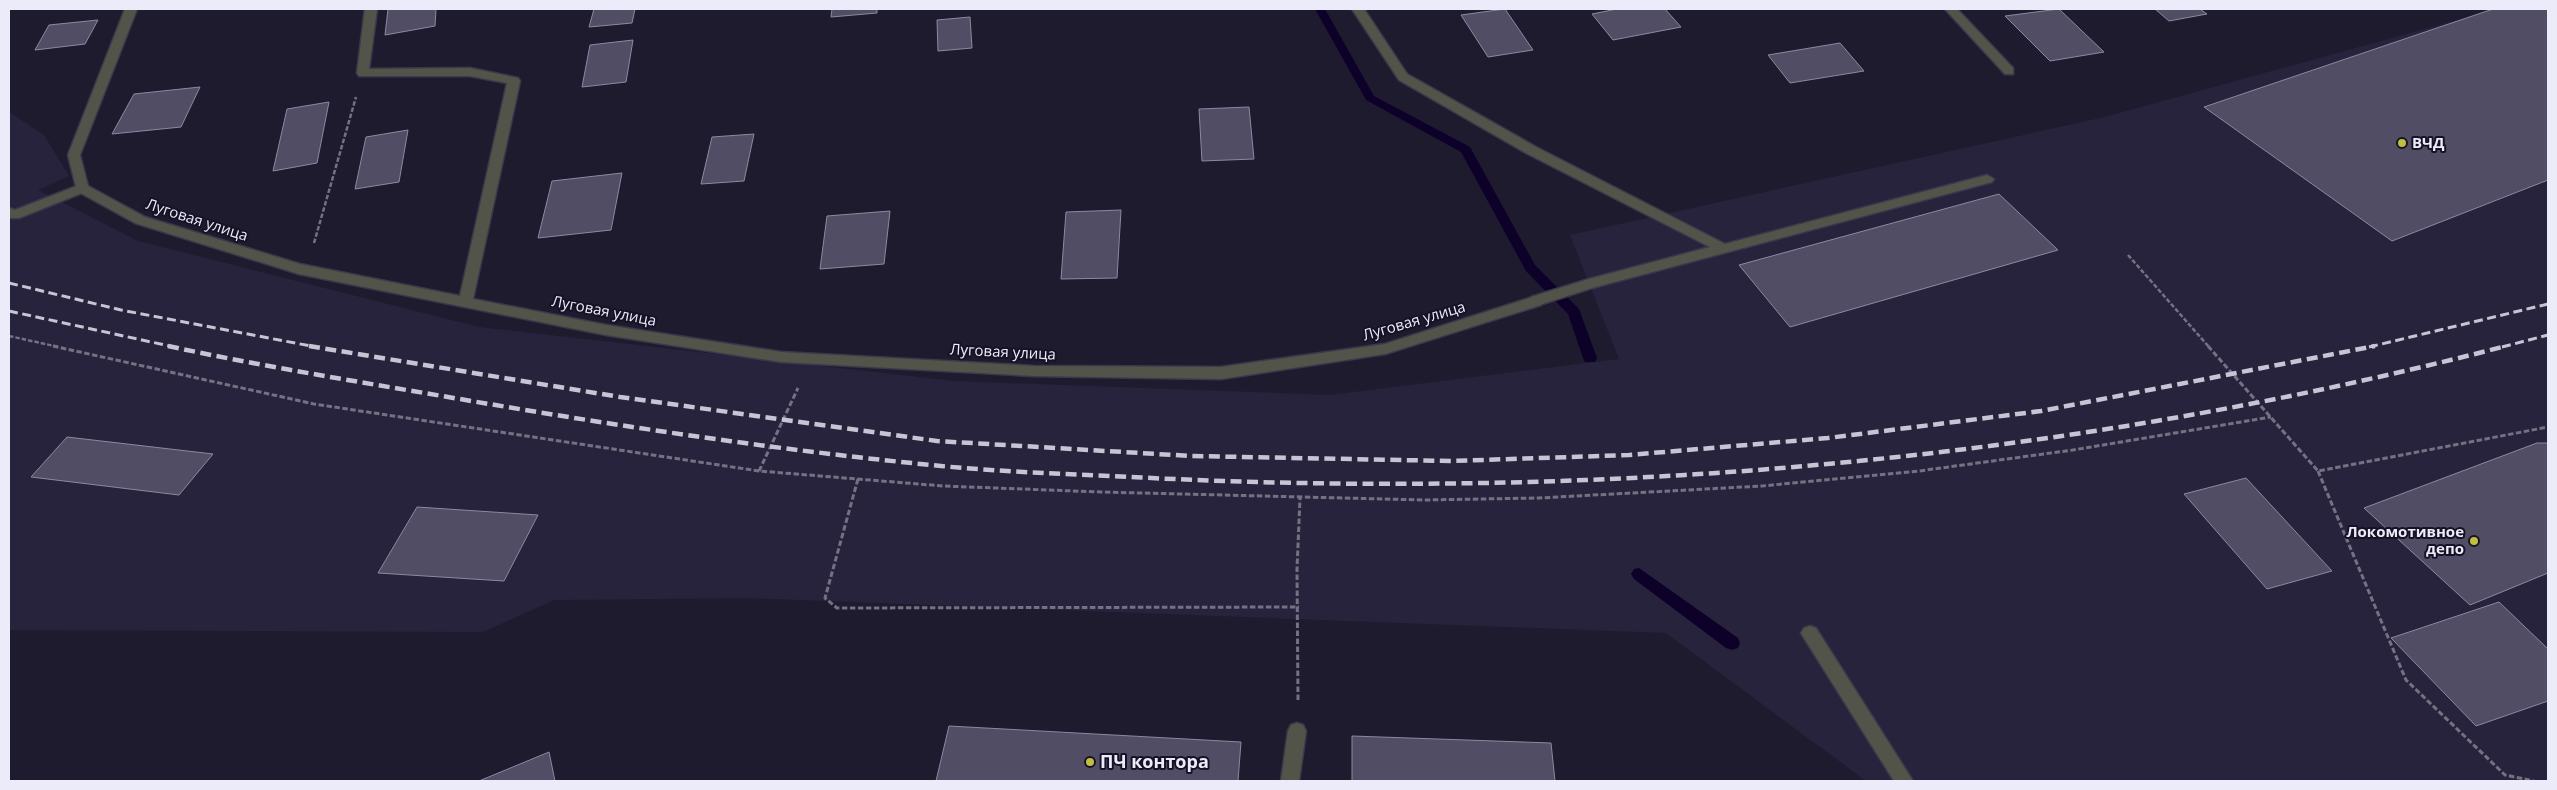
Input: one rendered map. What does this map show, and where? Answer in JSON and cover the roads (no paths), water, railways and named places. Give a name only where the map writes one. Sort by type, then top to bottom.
[{"type":"street","points":[[9,212],[14,215],[82,188],[74,155],[131,9]]},
{"type":"street","points":[[370,9],[363,72],[470,72],[514,81],[466,300]]},
{"type":"street","points":[[1358,9],[1404,77],[1531,150],[1722,248]]},
{"type":"street","points":[[1951,9],[2009,70]]},
{"type":"street","name":"Луговая улица","points":[[82,188],[140,220],[306,270],[466,300],[606,330],[781,357],[1034,371],[1221,373],[1385,349],[1589,284],[1988,179]]},
{"type":"street","points":[[1810,634],[1904,781]]},
{"type":"street","points":[[1290,781],[1297,731]]},
{"type":"waterway","points":[[1320,9],[1370,98],[1466,150],[1530,268],[1574,312],[1590,358]]},
{"type":"waterway","points":[[1639,574],[1732,643]]},
{"type":"railway","points":[[9,283],[121,310],[316,347]]},
{"type":"railway","points":[[2369,347],[2548,304]]},
{"type":"railway","points":[[9,311],[174,347]]},
{"type":"railway","points":[[2504,346],[2548,335]]},
{"type":"railway","points":[[168,346],[308,373],[571,417],[755,445],[879,460],[1036,473],[1304,483],[1478,483],[1651,477],[1823,464],[1995,445],[2167,419],[2337,386],[2504,346]]},
{"type":"railway","points":[[309,346],[620,397],[937,441],[1191,456],[1452,461],[1629,455],[1828,438],[2041,411],[2375,346]]},
{"type":"place","name":"ВЧД","points":[[2402,143]]},
{"type":"place","name":"Локомотивное депо","points":[[2474,541]]},
{"type":"place","name":"ПЧ контора","points":[[1090,762]]}]
